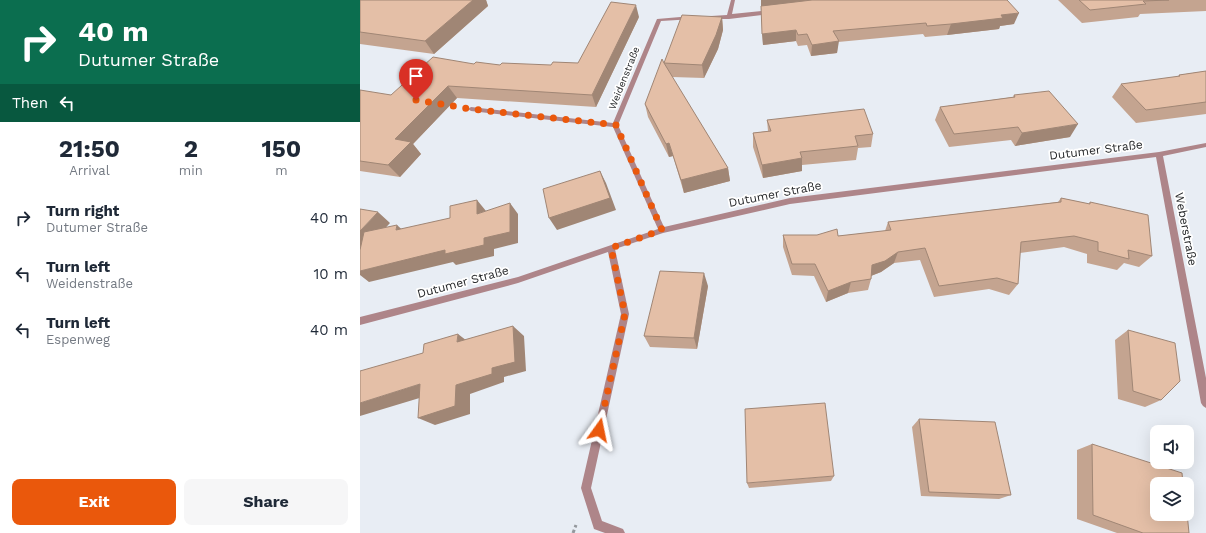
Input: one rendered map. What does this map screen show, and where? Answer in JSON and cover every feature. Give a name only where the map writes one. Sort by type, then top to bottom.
[{"type":"street","points":[[730,17],[733,0]]},
{"type":"street","points":[[706,18],[777,12]]},
{"type":"street","name":"Weidenstraße","points":[[662,230],[616,125],[659,20],[698,18]]},
{"type":"street","points":[[471,109],[616,125]]},
{"type":"street","name":"Dutumer Straße","points":[[360,321],[518,280],[662,230],[790,201],[1159,154],[1206,145]]},
{"type":"street","name":"Weberstraße","points":[[1159,154],[1203,360],[1206,403]]},
{"type":"street","points":[[611,248],[625,314],[586,488],[598,525],[619,533]]},
{"type":"building","points":[[360,0],[473,0],[425,41],[360,32]]},
{"type":"building","points":[[812,0],[1007,0],[1019,13],[1001,15],[1003,18],[951,24],[927,26],[926,23],[833,31],[839,41],[812,45],[807,34],[798,35],[796,30],[762,34],[761,6]]},
{"type":"building","points":[[1079,0],[1169,0],[1143,1],[1146,4],[1090,10]]},
{"type":"building","points":[[611,2],[636,5],[592,95],[448,86],[395,139],[411,142],[388,165],[360,161],[360,90],[391,95],[433,57],[474,64],[476,62],[500,65],[502,63],[551,65],[553,62],[578,63]]},
{"type":"building","points":[[682,15],[722,17],[716,35],[702,65],[664,63]]},
{"type":"building","points":[[662,59],[728,168],[681,180],[669,143],[666,144],[645,104]]},
{"type":"building","points":[[1206,71],[1206,102],[1146,110],[1121,84],[1180,76],[1179,75]]},
{"type":"building","points":[[1049,91],[1078,124],[1022,133],[1018,127],[954,134],[940,107],[1015,97],[1014,95]]},
{"type":"building","points":[[864,109],[873,134],[855,136],[858,146],[800,152],[802,158],[762,165],[753,133],[771,131],[767,120]]},
{"type":"building","points":[[600,171],[610,198],[549,218],[543,189]]},
{"type":"building","points":[[1061,198],[1090,204],[1090,202],[1148,215],[1152,256],[1128,250],[1129,259],[1098,251],[1098,242],[1074,236],[1021,242],[1018,284],[997,278],[939,286],[925,248],[898,252],[885,261],[872,265],[871,279],[851,282],[828,291],[815,264],[792,264],[783,235],[817,235],[837,229],[838,236],[891,230],[888,222],[1061,202]]},
{"type":"building","points":[[477,200],[477,214],[510,203],[510,232],[484,238],[484,245],[445,254],[445,250],[360,271],[360,250],[364,232],[397,225],[396,230],[450,218],[450,206]]},
{"type":"building","points":[[360,209],[378,212],[360,231]]},
{"type":"building","points":[[660,271],[704,273],[694,338],[644,336]]},
{"type":"building","points":[[513,326],[515,362],[492,368],[492,374],[456,385],[455,406],[418,418],[420,384],[360,403],[360,371],[423,353],[424,344],[458,334],[457,342]]},
{"type":"building","points":[[1128,330],[1175,343],[1180,381],[1161,400],[1133,391]]},
{"type":"building","points":[[825,403],[834,476],[747,483],[745,409]]},
{"type":"building","points":[[919,419],[995,422],[1011,495],[929,492]]},
{"type":"building","points":[[1092,444],[1150,463],[1150,469],[1170,469],[1182,473],[1182,477],[1150,477],[1150,521],[1188,521],[1189,533],[1143,533],[1093,515]]},
{"type":"route","points":[[416,100],[471,109],[616,125],[662,230],[611,248],[625,314],[599,430]]}]
